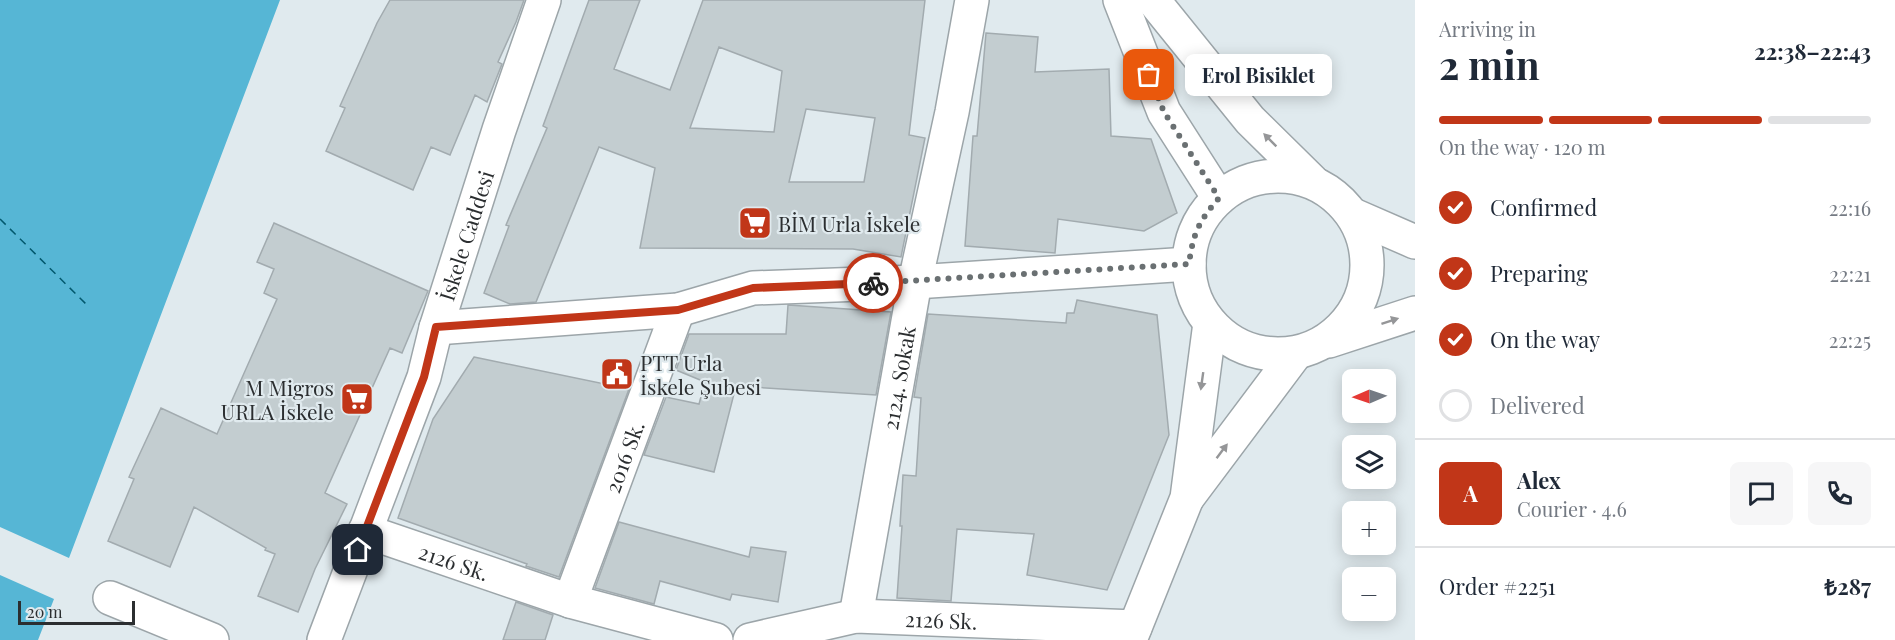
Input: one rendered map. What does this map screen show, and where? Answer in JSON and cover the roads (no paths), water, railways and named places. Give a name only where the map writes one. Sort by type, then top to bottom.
[{"type":"street","name":"İskele Caddesi","points":[[324,640],[424,377],[436,327],[499,130],[544,0]]},
{"type":"street","name":"2124. Sokak","points":[[856,616],[915,282],[952,112],[972,0]]},
{"type":"street","points":[[1120,0],[1164,112],[1219,198]]},
{"type":"street","points":[[1153,0],[1250,120],[1312,181],[1333,194],[1353,215],[1365,242],[1368,270],[1362,299],[1346,324],[1310,348],[1187,498]]},
{"type":"street","points":[[1312,181],[1287,175],[1263,176],[1239,184],[1219,198],[1203,217],[1192,239],[1189,264],[1191,285],[1210,323],[1228,339],[1249,350],[1272,354],[1310,348],[1415,313]]},
{"type":"street","points":[[1353,215],[1415,242]]},
{"type":"street","points":[[436,327],[678,310],[753,288],[915,282],[1189,264]]},
{"type":"street","name":"2016 Sk.","points":[[570,601],[678,310]]},
{"type":"street","points":[[1133,634],[1187,498],[1210,323]]},
{"type":"street","name":"2126 Sk.","points":[[365,531],[570,601],[716,640]]},
{"type":"street","points":[[110,598],[212,640]]},
{"type":"street","name":"2126 Sk.","points":[[750,640],[856,616],[1133,634]]},
{"type":"water","points":[[0,0],[280,0],[69,558],[0,527]]},
{"type":"water","points":[[0,575],[54,599],[38,640],[0,640]]},
{"type":"place","name":"Erol Bisiklet","points":[[1149,75]]},
{"type":"place","name":"BİM Urla İskele","points":[[755,223]]},
{"type":"place","name":"PTT Urla İskele Şubesi","points":[[617,374]]},
{"type":"place","name":"M Migros URLA İskele","points":[[357,399]]}]
